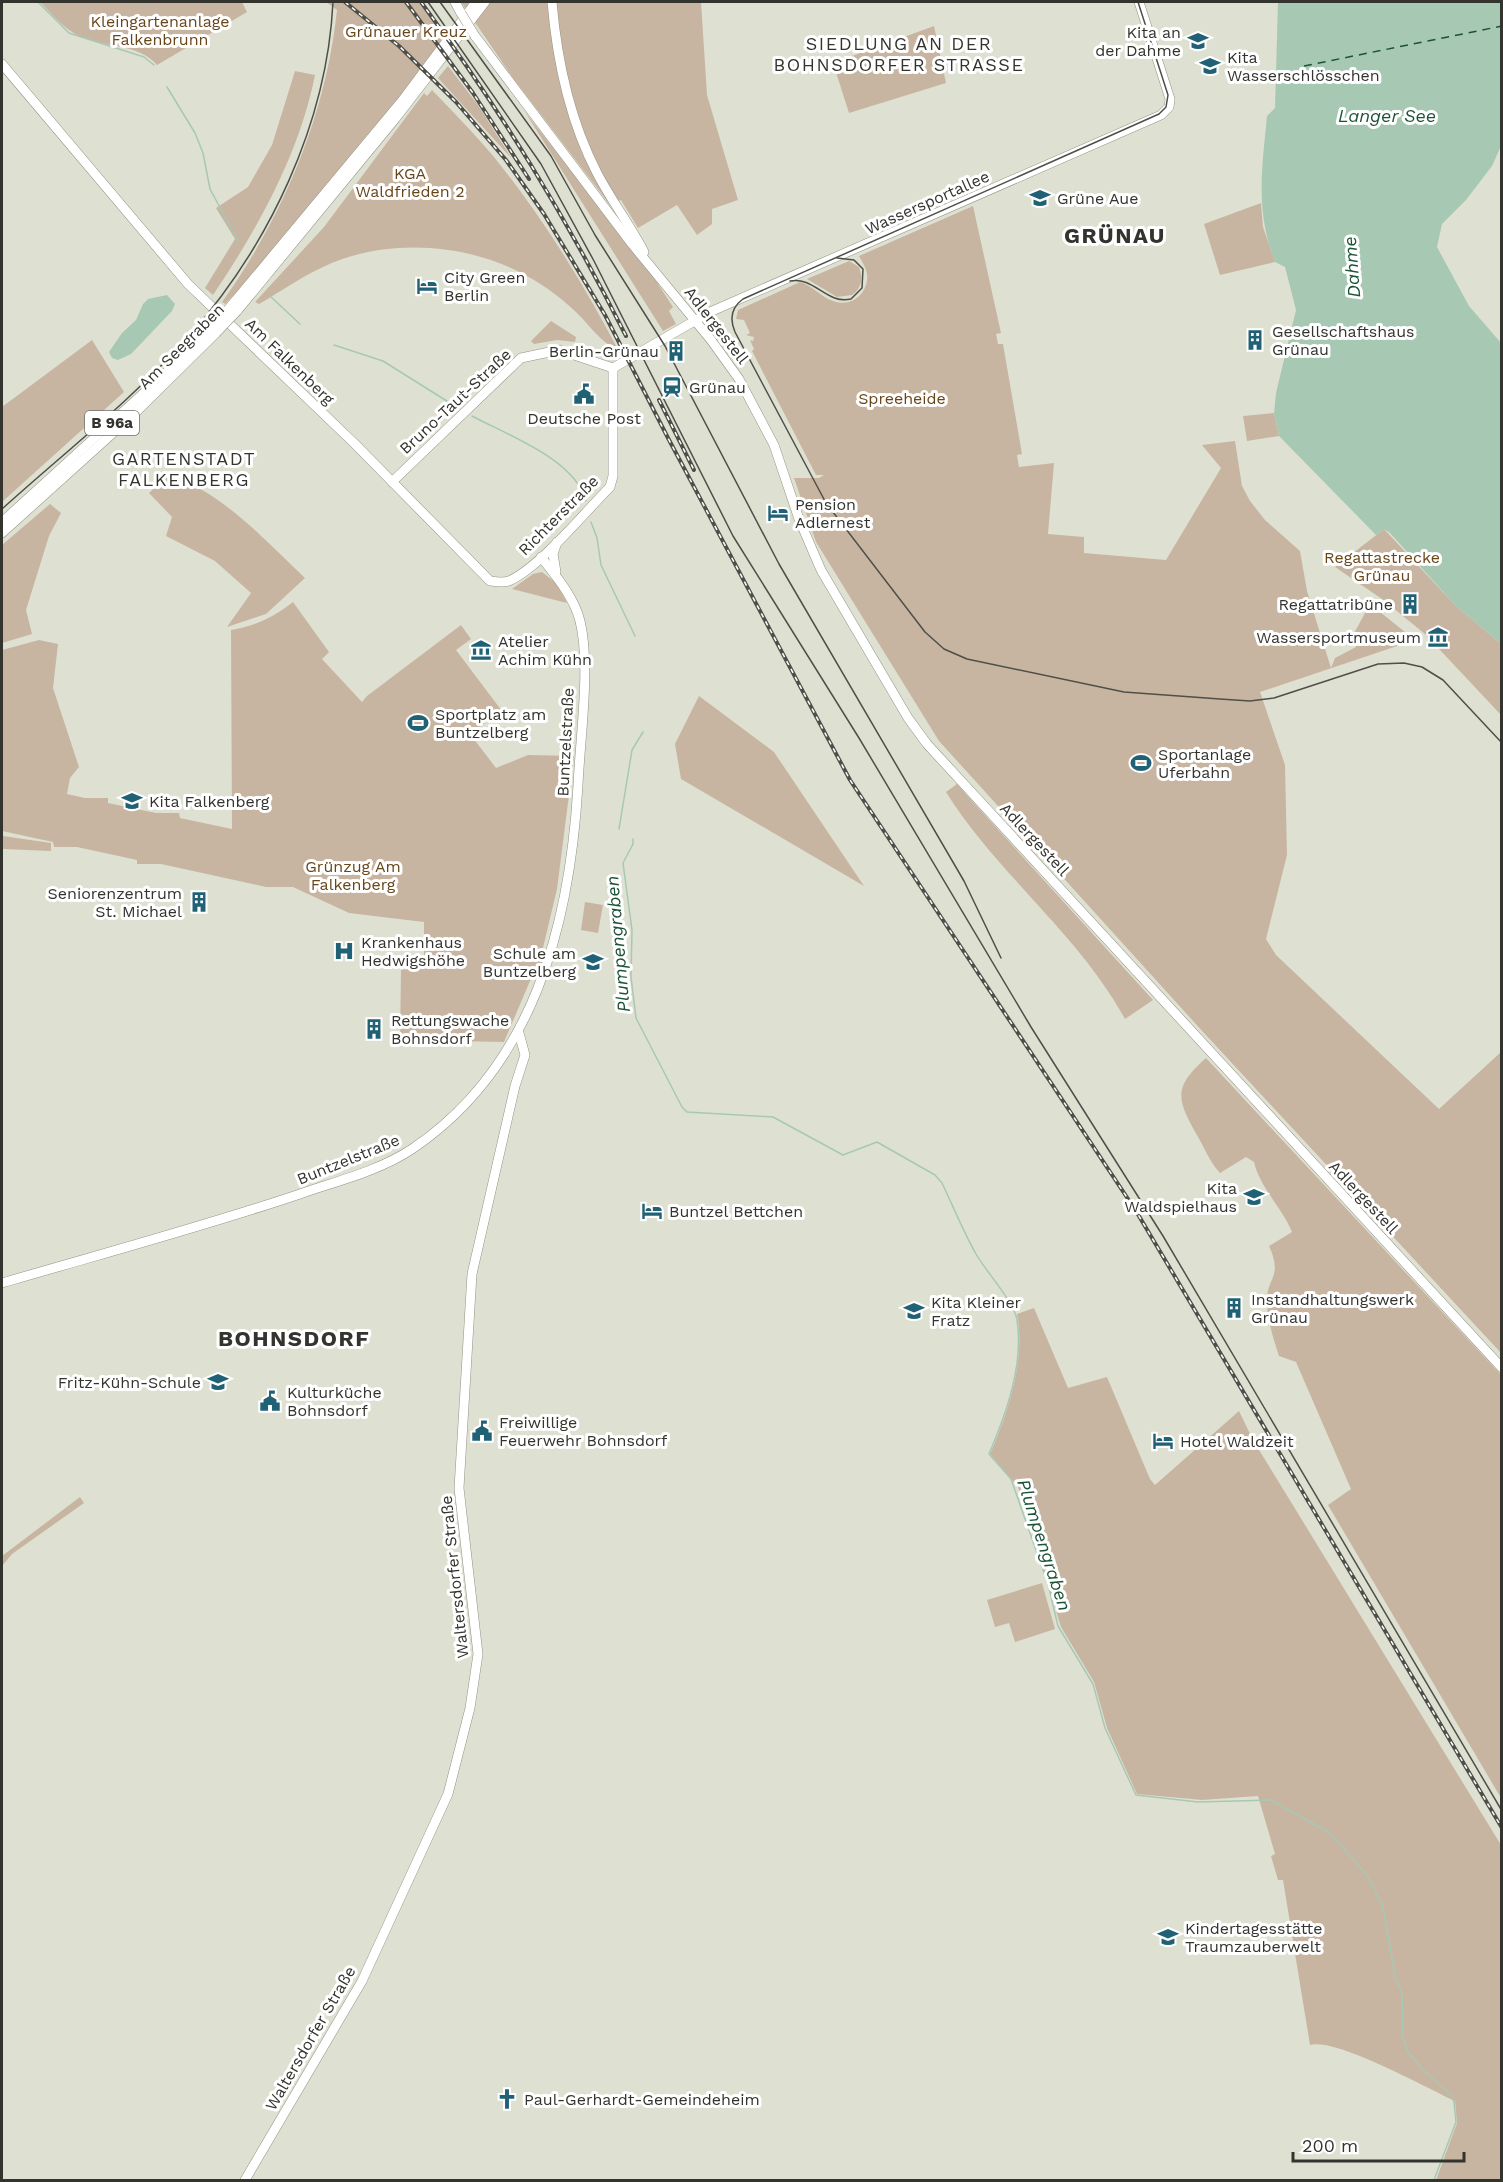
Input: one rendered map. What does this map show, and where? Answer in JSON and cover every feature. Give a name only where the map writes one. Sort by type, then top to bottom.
[{"type":"main road","name":"Adlergestell","points":[[455,2],[476,36],[625,235],[723,355],[755,406],[774,446],[799,519],[821,570],[917,731],[1209,1053],[1502,1368]]},
{"type":"main road","name":"B 96a","points":[[360,158],[476,2]]},
{"type":"main road","name":"B 96a","points":[[360,158],[485,2]]},
{"type":"main road","name":"Adlergestell","points":[[552,2],[561,71],[575,122],[597,173],[648,261]]},
{"type":"main road","name":"Wassersportallee","points":[[694,321],[1161,115],[1169,106],[1169,96],[1139,2]]},
{"type":"main road","name":"Am Falkenberg","points":[[2,64],[189,284],[392,482],[486,578],[501,582]]},
{"type":"main road","name":"Am Seegraben","points":[[2,533],[135,414],[234,309],[360,158]]},
{"type":"main road","points":[[613,368],[694,321]]},
{"type":"main road","name":"Am Seegraben","points":[[2,522],[214,330]]},
{"type":"main road","name":"Bruno-Taut-Straße","points":[[392,482],[521,358],[559,350],[613,368]]},
{"type":"main road","name":"Richterstraße","points":[[501,582],[512,579],[541,557],[612,483],[613,368]]},
{"type":"main road","name":"Buntzelstraße","points":[[2,1283],[259,1208],[400,1156],[426,1138],[465,1102],[494,1069],[519,1033],[546,970],[575,832],[583,697],[582,630],[580,620],[553,563],[558,540]]},
{"type":"main road","name":"Buntzelstraße","points":[[541,557],[558,577]]},
{"type":"main road","name":"Waltersdorfer Straße","points":[[245,2181],[366,1973],[448,1794],[474,1694],[478,1654],[459,1488],[472,1274],[515,1086],[525,1058],[519,1033]]},
{"type":"green space","name":"Kleingartenanlage Falkenbrunn","points":[[40,2],[242,2],[247,12],[157,65],[141,53],[131,49],[89,40],[73,33]]},
{"type":"green space","name":"Grünauer Kreuz","points":[[326,2],[418,2],[446,36],[417,73],[419,75],[262,266],[225,304],[222,302],[264,235],[282,200],[312,126],[323,88],[337,10]]},
{"type":"green space","points":[[461,2],[701,2],[707,95],[738,200],[712,209],[712,224],[697,235],[677,205],[638,228],[621,200],[610,205],[513,78]]},
{"type":"green space","points":[[934,26],[946,83],[849,113],[833,63]]},
{"type":"green space","points":[[448,66],[478,105],[512,159],[438,78]]},
{"type":"green space","points":[[295,71],[315,75],[299,134],[261,217],[213,295],[205,288],[235,239],[216,208],[248,187],[272,145]]},
{"type":"green space","name":"KGA Waldfrieden 2","points":[[432,90],[487,148],[530,204],[578,279],[622,357],[613,358],[610,346],[553,292],[510,268],[458,251],[402,248],[348,257],[315,271],[259,304],[255,302],[324,227],[424,93],[427,96]]},
{"type":"green space","points":[[525,112],[647,267],[673,307],[669,311],[676,324],[663,331]]},
{"type":"green space","points":[[1261,203],[1263,227],[1275,262],[1220,275],[1204,224]]},
{"type":"green space","name":"Spreeheide","points":[[973,206],[1001,333],[996,334],[998,344],[1003,344],[1022,454],[1017,455],[1019,467],[1054,463],[1048,534],[1084,537],[1084,553],[1166,560],[1221,468],[1202,445],[1235,441],[1242,486],[1250,501],[1265,520],[1300,551],[1307,591],[1331,668],[1335,658],[1356,647],[1353,635],[1370,604],[1415,640],[1260,692],[1285,765],[1287,855],[1266,939],[1276,955],[1439,1109],[1501,1052],[1501,1353],[1204,1033],[939,741],[816,542],[794,478],[819,478],[824,475],[816,475],[752,351],[754,349],[750,340],[753,341],[754,337],[746,335],[750,333],[744,320],[736,319],[738,310],[800,282],[833,301],[840,303],[853,301],[862,293],[867,281],[866,269],[859,256]]},
{"type":"green space","points":[[849,261],[859,267],[861,275],[860,286],[852,295],[837,297],[807,279]]},
{"type":"green space","points":[[551,321],[576,337],[575,342],[557,340],[534,344],[531,341]]},
{"type":"green space","points":[[92,340],[124,392],[2,502],[2,407]]},
{"type":"green space","points":[[1274,413],[1279,436],[1247,441],[1243,416]]},
{"type":"green space","points":[[171,472],[184,484],[187,482],[204,491],[235,513],[305,578],[266,614],[227,627],[251,593],[215,561],[166,536],[172,517],[149,493]]},
{"type":"green space","points":[[50,504],[61,513],[49,536],[26,610],[32,634],[2,643],[2,545]]},
{"type":"green space","name":"Regattastrecke Grünau","points":[[1384,529],[1455,605],[1501,644],[1501,715],[1425,634],[1382,599],[1335,567]]},
{"type":"green space","points":[[542,572],[556,583],[567,603],[512,589],[533,574]]},
{"type":"green space","name":"Grünzug Am Falkenberg","points":[[293,602],[329,652],[322,659],[362,702],[461,625],[471,639],[456,650],[502,711],[470,734],[496,768],[528,755],[574,756],[557,889],[542,952],[544,958],[536,973],[533,974],[504,1042],[400,1040],[401,970],[424,967],[424,922],[349,913],[293,887],[266,887],[161,864],[137,864],[137,860],[77,847],[54,847],[53,842],[2,831],[2,650],[39,640],[58,644],[53,688],[79,767],[70,778],[67,794],[85,798],[108,798],[108,803],[156,813],[179,813],[180,818],[232,829],[231,630],[264,620]]},
{"type":"green space","points":[[699,696],[774,752],[864,886],[681,779],[675,744]]},
{"type":"green space","points":[[957,784],[1153,1000],[1125,1019],[1106,988],[1084,959],[966,822],[946,792]]},
{"type":"green space","points":[[3,836],[51,843],[51,851],[3,849]]},
{"type":"green space","points":[[585,902],[603,905],[598,933],[581,930]]},
{"type":"green space","points":[[1206,1058],[1501,1375],[1501,1798],[1328,1505],[1351,1489],[1296,1362],[1279,1356],[1268,1311],[1267,1296],[1275,1265],[1269,1246],[1292,1232],[1261,1180],[1254,1162],[1246,1157],[1220,1173],[1191,1124],[1182,1104],[1183,1086],[1195,1068]]},
{"type":"green space","points":[[1034,1308],[1068,1388],[1107,1377],[1150,1479],[1155,1485],[1239,1411],[1253,1440],[1501,1845],[1501,2180],[1436,2180],[1457,2123],[1455,2101],[1359,2056],[1322,2045],[1310,2045],[1283,1880],[1278,1880],[1271,1856],[1275,1854],[1258,1796],[1202,1800],[1137,1794],[1107,1728],[1094,1682],[1061,1627],[1018,1487],[990,1454],[1014,1386],[1019,1349],[1017,1314]]},
{"type":"green space","points":[[80,1497],[84,1503],[12,1554],[2,1566],[2,1556]]},
{"type":"green space","points":[[1042,1583],[1055,1629],[1015,1642],[1009,1623],[995,1627],[987,1600]]},
{"type":"water","name":"Langer See","points":[[1278,2],[1501,2],[1501,146],[1492,166],[1466,200],[1442,224],[1437,247],[1469,306],[1501,343],[1501,644],[1455,605],[1390,533],[1384,529],[1376,535],[1279,436],[1274,413],[1276,393],[1296,310],[1285,267],[1275,262],[1262,207],[1262,172],[1267,116],[1275,108]]},
{"type":"water","points":[[167,295],[175,304],[172,311],[131,354],[118,360],[112,358],[109,352],[122,333],[136,320],[143,304],[148,299]]},
{"type":"waterway","name":"Plumpengraben","points":[[38,2],[69,33],[144,57],[154,65]]},
{"type":"waterway","name":"Plumpengraben","points":[[167,87],[195,133],[203,153],[210,189],[238,241]]},
{"type":"waterway","name":"Plumpengraben","points":[[271,297],[300,324]]},
{"type":"waterway","name":"Plumpengraben","points":[[334,345],[383,361],[458,408]]},
{"type":"waterway","name":"Plumpengraben","points":[[472,416],[521,440],[554,461],[579,486],[586,501]]},
{"type":"waterway","name":"Plumpengraben","points":[[591,522],[597,538],[601,565],[635,636]]},
{"type":"waterway","name":"Plumpengraben","points":[[619,829],[632,750],[643,732]]},
{"type":"waterway","name":"Plumpengraben","points":[[633,839],[633,844],[623,863],[632,930],[631,977],[636,1018],[682,1107],[687,1112],[773,1117],[843,1155],[877,1142],[935,1175],[942,1183],[976,1254],[1011,1304],[1017,1320],[1019,1337],[1016,1372],[1002,1423],[989,1454],[1011,1479],[1048,1584],[1058,1626],[1093,1684],[1105,1728],[1136,1795],[1198,1802],[1271,1800],[1330,1833],[1367,1875],[1383,1907],[1395,1976],[1402,1994],[1403,2037],[1408,2052],[1421,2068],[1450,2094],[1454,2102],[1456,2122],[1434,2180]]},
{"type":"ferry route","points":[[1304,66],[1502,26]]},
{"type":"tram line","points":[[2,509],[144,383],[188,337],[244,263],[289,181],[306,138],[319,93],[328,48],[333,2]]},
{"type":"tram line","points":[[428,2],[541,164],[594,261],[733,536],[859,738],[1031,1027],[1163,1236],[1502,1811]]},
{"type":"tram line","points":[[440,2],[551,156],[595,235],[665,346],[779,564],[964,881],[1001,958]]},
{"type":"tram line","points":[[1138,2],[1168,95],[1166,107],[1159,114],[743,299],[733,313],[732,322],[735,332],[826,503],[925,632],[944,649],[967,659],[1124,692],[1250,701],[1274,698],[1378,664],[1404,663],[1422,667],[1443,680],[1502,743]]},
{"type":"tram line","points":[[790,281],[799,281],[814,286],[835,298],[851,299],[862,288],[863,269],[854,260],[837,258]]},
{"type":"railway","points":[[345,2],[399,46],[456,102],[506,160],[544,214],[605,315],[850,780],[1136,1211],[1502,1828]]},
{"type":"railway","points":[[406,2],[473,93],[529,179]]},
{"type":"railway","points":[[421,2],[531,164],[626,336]]},
{"type":"railway","points":[[659,400],[694,470]]},
{"type":"place","name":"Kita an der Dahme","points":[[1198,41]]},
{"type":"place","name":"Kita Wasserschlösschen","points":[[1210,66]]},
{"type":"place","name":"Grüne Aue","points":[[1040,198]]},
{"type":"place","name":"City Green Berlin","points":[[427,286]]},
{"type":"place","name":"Gesellschaftshaus Grünau","points":[[1255,340]]},
{"type":"place","name":"Berlin-Grünau","points":[[676,351]]},
{"type":"place","name":"Grünau","points":[[672,387]]},
{"type":"place","name":"Deutsche Post","points":[[584,394]]},
{"type":"place","name":"Pension Adlernest","points":[[778,513]]},
{"type":"place","name":"Regattatribüne","points":[[1410,604]]},
{"type":"place","name":"Wassersportmuseum","points":[[1438,637]]},
{"type":"place","name":"Atelier Achim Kühn","points":[[481,650]]},
{"type":"place","name":"Sportplatz am Buntzelberg","points":[[418,723]]},
{"type":"place","name":"Sportanlage Uferbahn","points":[[1141,763]]},
{"type":"place","name":"Kita Falkenberg","points":[[132,801]]},
{"type":"place","name":"Seniorenzentrum St. Michael","points":[[199,902]]},
{"type":"place","name":"Krankenhaus Hedwigshöhe","points":[[344,951]]},
{"type":"place","name":"Schule am Buntzelberg","points":[[593,962]]},
{"type":"place","name":"Rettungswache Bohnsdorf","points":[[374,1029]]},
{"type":"place","name":"Kita Waldspielhaus","points":[[1254,1197]]},
{"type":"place","name":"Buntzel Bettchen","points":[[652,1211]]},
{"type":"place","name":"Instandhaltungswerk Grünau","points":[[1234,1308]]},
{"type":"place","name":"Kita Kleiner Fratz","points":[[914,1311]]},
{"type":"place","name":"Fritz-Kühn-Schule","points":[[218,1382]]},
{"type":"place","name":"Kulturküche Bohnsdorf","points":[[270,1401]]},
{"type":"place","name":"Freiwillige Feuerwehr Bohnsdorf","points":[[482,1431]]},
{"type":"place","name":"Hotel Waldzeit","points":[[1163,1441]]},
{"type":"place","name":"Kindertagesstätte Traumzauberwelt","points":[[1168,1937]]},
{"type":"place","name":"Paul-Gerhardt-Gemeindeheim","points":[[507,2099]]},
{"type":"district","name":"SIEDLUNG AN DER BOHNSDORFER STRASSE","points":[[899,54]]},
{"type":"district","name":"GRÜNAU","points":[[1115,235]]},
{"type":"district","name":"GARTENSTADT FALKENBERG","points":[[184,469]]},
{"type":"district","name":"BOHNSDORF","points":[[294,1338]]},
{"type":"water label","name":"Dahme","points":[[1352,267]]}]
